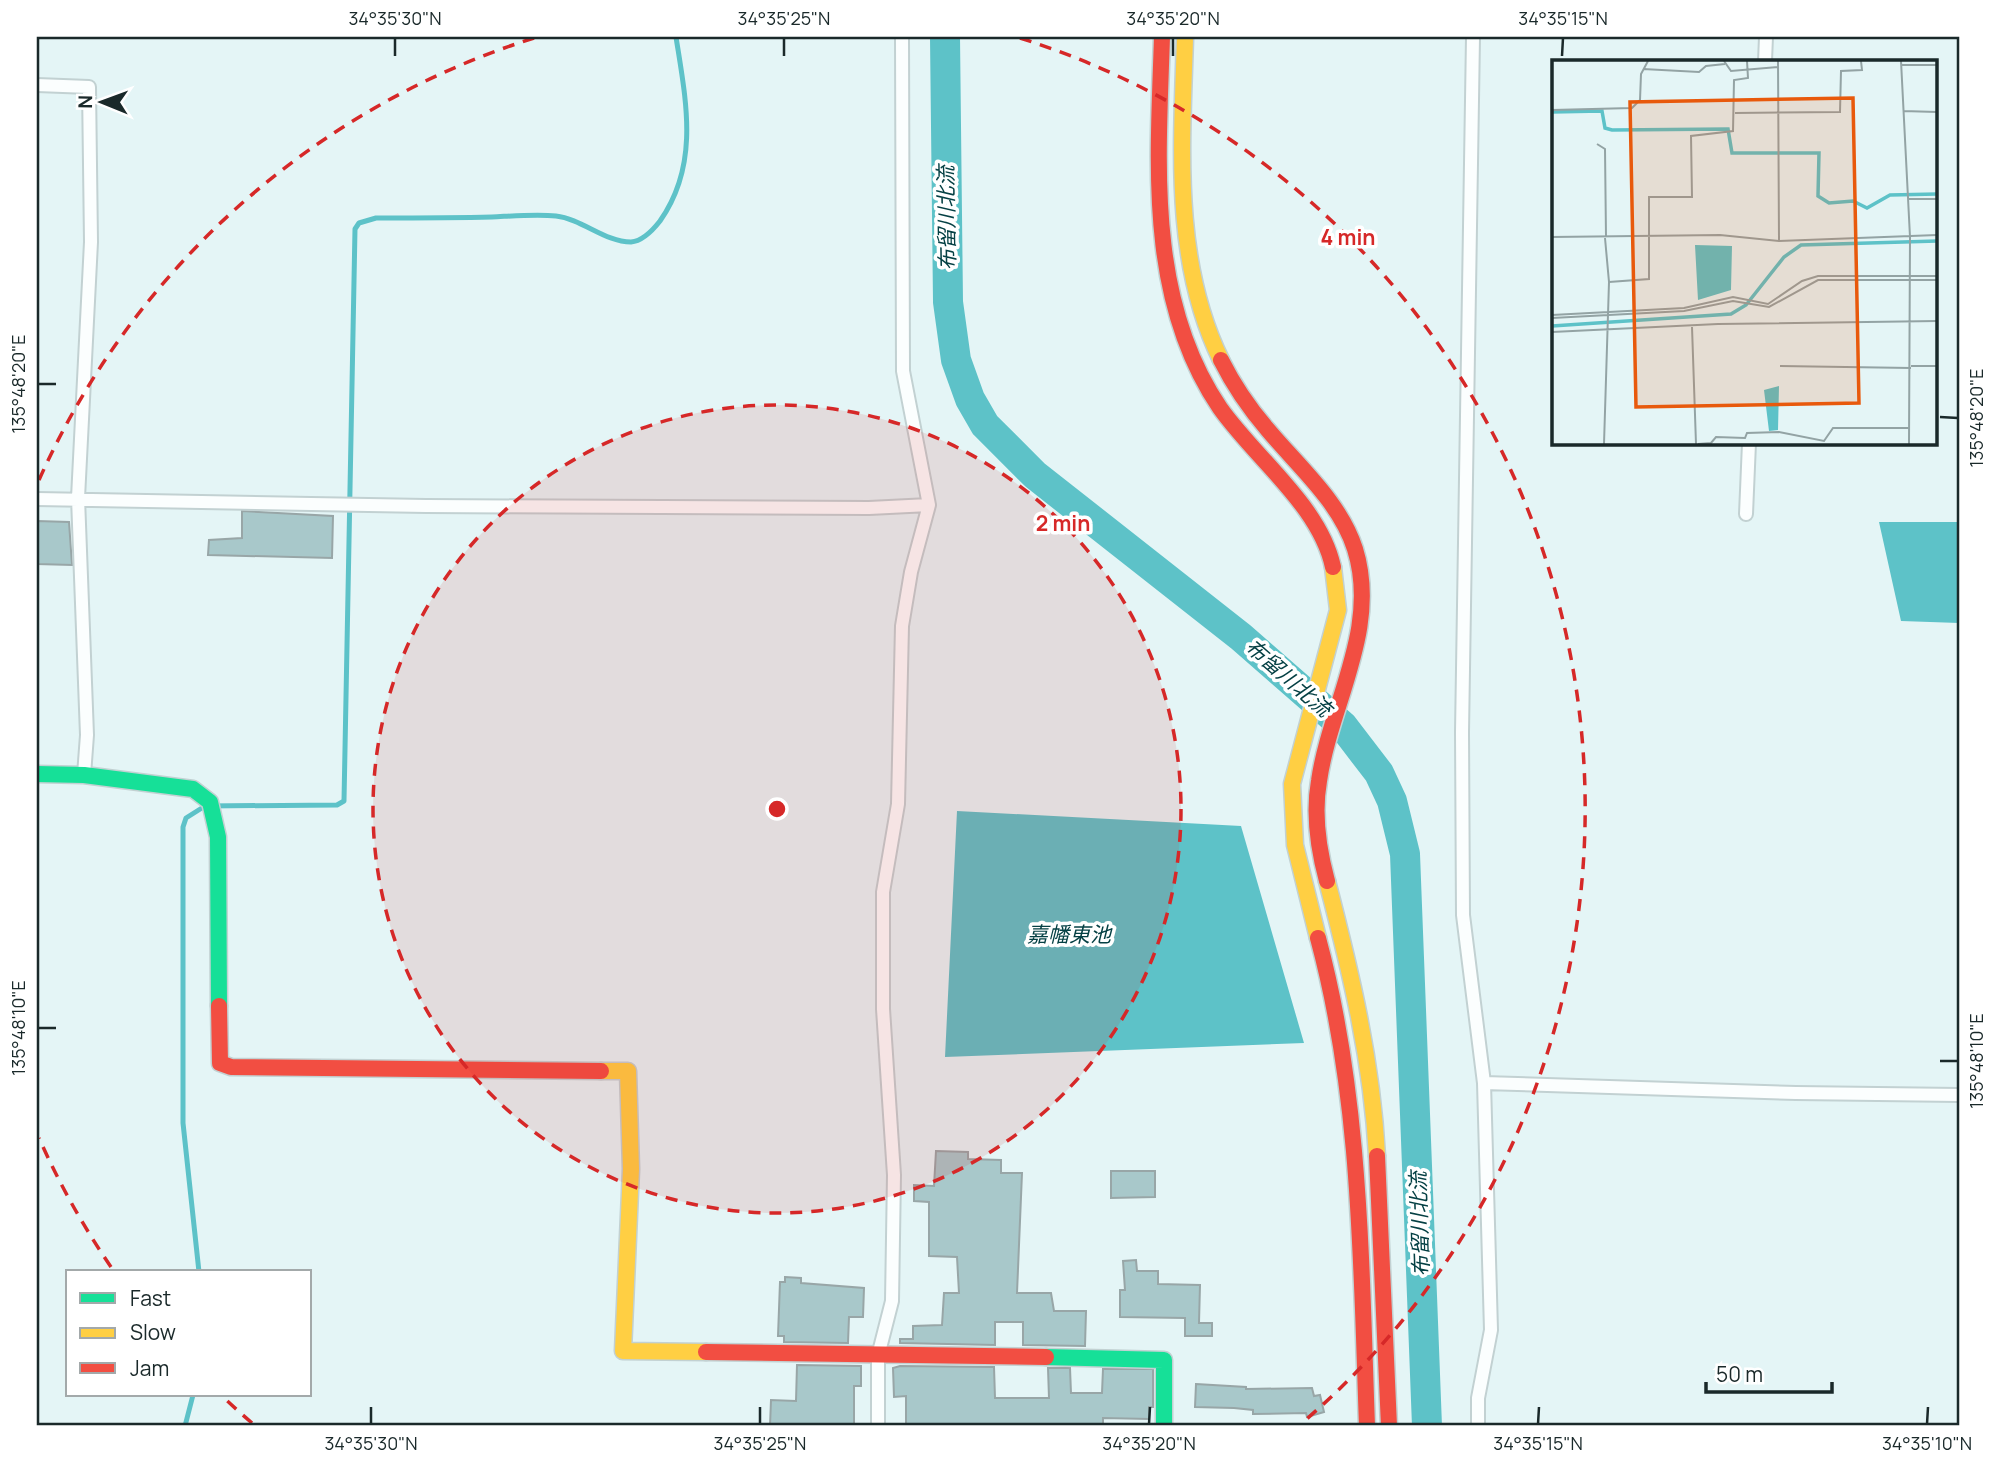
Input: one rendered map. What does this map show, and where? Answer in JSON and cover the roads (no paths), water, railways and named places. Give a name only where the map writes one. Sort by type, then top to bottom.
[{"type":"street","points":[[877,1426],[878,1356],[892,1301],[894,1175],[883,1009],[883,892],[898,804],[902,626],[911,572],[929,505],[903,372],[902,37]]},
{"type":"street","points":[[1162,37],[1159,197],[1170,293],[1192,358],[1210,392],[1232,426],[1317,524],[1331,558],[1338,585],[1338,610],[1292,784],[1290,810],[1296,849],[1326,967],[1346,1074],[1353,1136],[1367,1426]]},
{"type":"street","points":[[1185,37],[1181,184],[1186,250],[1197,301],[1216,354],[1236,389],[1265,428],[1325,496],[1346,527],[1361,575],[1362,611],[1349,672],[1326,752],[1316,812],[1323,861],[1351,968],[1369,1063],[1389,1426]]},
{"type":"street","points":[[1473,37],[1462,732],[1463,902],[1483,1083],[1491,1330],[1478,1398],[1478,1426]]},
{"type":"street","points":[[1765,60],[1766,37]]},
{"type":"street","points":[[37,85],[89,87],[91,242],[78,498],[87,735],[83,775]]},
{"type":"street","points":[[1746,514],[1749,444]]},
{"type":"street","points":[[37,499],[440,506],[869,508],[929,505]]},
{"type":"street","points":[[37,774],[83,775],[193,789],[212,802],[218,837],[220,1063],[231,1067],[628,1071],[631,1169],[623,1351],[1164,1360],[1164,1426]]},
{"type":"street","points":[[1483,1083],[1796,1094],[1959,1095]]},
{"type":"water","points":[[1879,522],[1959,522],[1959,623],[1901,621]]},
{"type":"water","name":"嘉幡東池","points":[[957,811],[1241,826],[1304,1043],[945,1057]]},
{"type":"waterway","points":[[199,1270],[183,1123],[183,827],[186,818],[205,806],[337,805],[344,801],[355,229],[359,223],[376,218],[541,215],[566,218],[621,241],[631,242],[644,237],[660,221],[673,199],[685,155],[686,108],[676,37]]},
{"type":"waterway","name":"布留川北流","points":[[945,37],[948,302],[956,360],[970,399],[985,425],[1035,475],[1241,637],[1343,726],[1379,773],[1392,801],[1405,854],[1427,1426]]},
{"type":"waterway","points":[[185,1426],[193,1396]]}]
